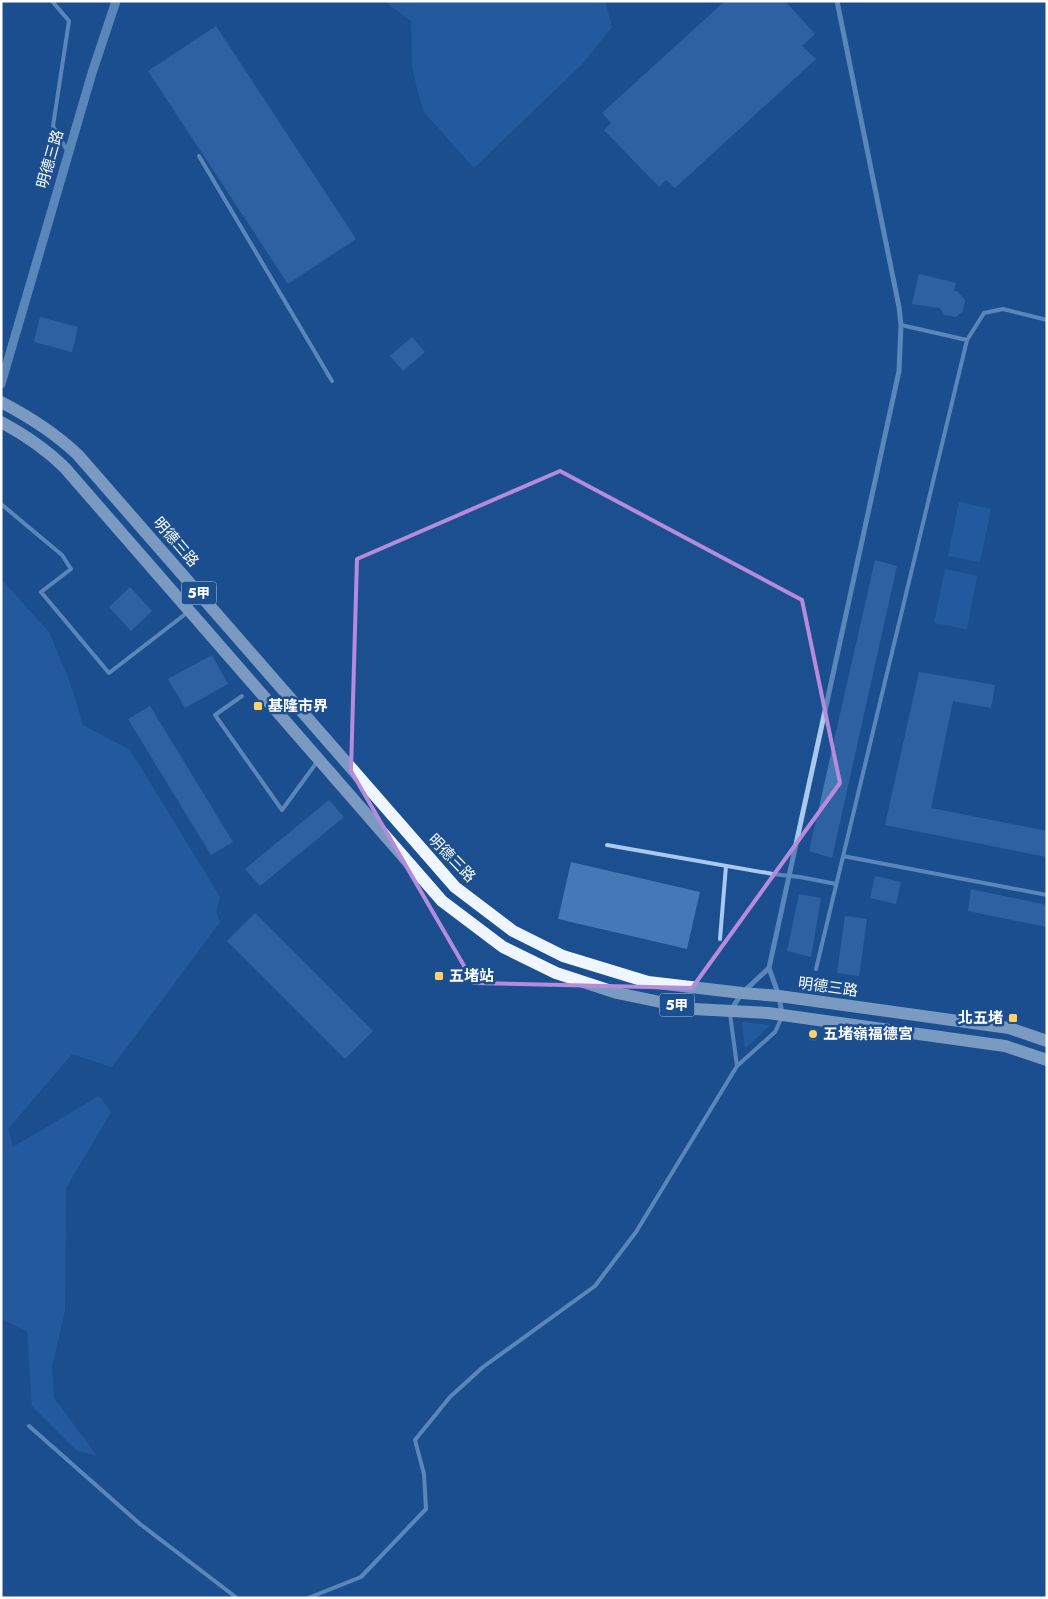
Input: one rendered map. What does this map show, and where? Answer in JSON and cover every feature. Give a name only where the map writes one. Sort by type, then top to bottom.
[{"type":"main road","name":"明德三路","points":[[1,402],[32,418],[61,439],[78,455],[455,887],[513,931],[562,956],[648,982],[742,994],[779,996],[1009,1028],[1047,1041]]},
{"type":"main road","name":"5甲","points":[[1,422],[43,448],[65,468],[442,901],[503,947],[556,973],[617,993],[694,1009],[768,1013],[1005,1046],[1047,1060]]},
{"type":"main road","points":[[318,760],[332,748]]},
{"type":"street","name":"明德三路","points":[[1,384],[92,73],[116,1]]},
{"type":"street","points":[[782,1015],[779,996],[769,968],[899,370],[900,307],[837,1]]},
{"type":"street","points":[[730,1012],[742,994],[769,968]]},
{"type":"lane","points":[[52,1],[69,21],[53,126],[68,153]]},
{"type":"lane","points":[[199,156],[332,381]]},
{"type":"lane","points":[[816,969],[967,340],[984,313],[1003,309],[1047,320]]},
{"type":"lane","points":[[901,324],[967,340]]},
{"type":"lane","points":[[1,504],[62,555],[71,569],[41,592],[110,673],[189,610]]},
{"type":"lane","points":[[242,696],[215,715],[282,810],[318,760]]},
{"type":"lane","points":[[607,845],[836,884]]},
{"type":"lane","points":[[843,856],[1047,895]]},
{"type":"lane","points":[[720,939],[726,866]]},
{"type":"lane","points":[[730,1012],[737,1066]]},
{"type":"lane","points":[[308,1598],[360,1577],[426,1509],[424,1474],[415,1440],[450,1397],[483,1367],[595,1286],[636,1232],[737,1066],[775,1032],[782,1015]]},
{"type":"lane","points":[[29,1426],[140,1524],[237,1598]]},
{"type":"highlighted area","points":[[560,471],[802,600],[840,783],[692,988],[474,983],[351,771],[357,559]]},
{"type":"shaded area","points":[[384,1],[605,1],[612,27],[583,63],[474,168],[424,112],[412,65],[411,21]]},
{"type":"shaded area","points":[[959,502],[991,509],[980,562],[948,556]]},
{"type":"shaded area","points":[[945,569],[977,576],[967,629],[934,623]]},
{"type":"shaded area","points":[[1,579],[49,632],[70,683],[83,725],[130,750],[220,897],[216,912],[220,922],[112,1067],[72,1054],[8,1129],[13,1147],[99,1096],[111,1112],[66,1188],[65,1310],[52,1367],[54,1398],[97,1456],[76,1450],[32,1406],[27,1331],[1,1319]]},
{"type":"shaded area","points":[[742,1022],[770,1025],[745,1049]]},
{"type":"building","points":[[725,1],[785,1],[815,34],[802,46],[816,59],[675,188],[666,180],[659,187],[604,130],[611,123],[602,113]]},
{"type":"building","points":[[216,26],[356,239],[288,284],[148,71]]},
{"type":"building","points":[[919,274],[956,283],[954,291],[957,291],[965,300],[963,311],[956,317],[944,315],[940,308],[912,304]]},
{"type":"building","points":[[40,317],[78,327],[72,352],[34,342]]},
{"type":"building","points":[[412,337],[425,352],[403,371],[390,356]]},
{"type":"building","points":[[875,560],[897,566],[832,858],[809,851]]},
{"type":"building","points":[[130,587],[152,611],[131,631],[109,607]]},
{"type":"building","points":[[212,655],[228,684],[185,708],[168,679]]},
{"type":"building","points":[[919,672],[995,685],[991,708],[953,701],[931,808],[1047,831],[1047,857],[885,825]]},
{"type":"building","points":[[150,706],[233,842],[211,855],[128,719]]},
{"type":"building","points":[[329,800],[344,817],[260,886],[245,869]]},
{"type":"building","points":[[571,862],[700,892],[687,949],[558,919]]},
{"type":"building","points":[[875,876],[901,882],[896,904],[870,898]]},
{"type":"building","points":[[971,889],[1047,905],[1047,927],[968,911]]},
{"type":"building","points":[[799,894],[821,898],[811,957],[787,951]]},
{"type":"building","points":[[255,913],[373,1031],[345,1059],[227,941]]},
{"type":"building","points":[[845,916],[867,919],[859,976],[837,973]]},
{"type":"building","name":"五堵嶺福德宮","points":[[810,1028],[818,1029],[816,1041],[809,1040]]},
{"type":"place","name":"基隆市界","points":[[258,706]]},
{"type":"place","name":"五堵站","points":[[439,976]]},
{"type":"place","name":"北五堵","points":[[1013,1018]]},
{"type":"place","name":"五堵嶺福德宮","points":[[813,1034]]}]
